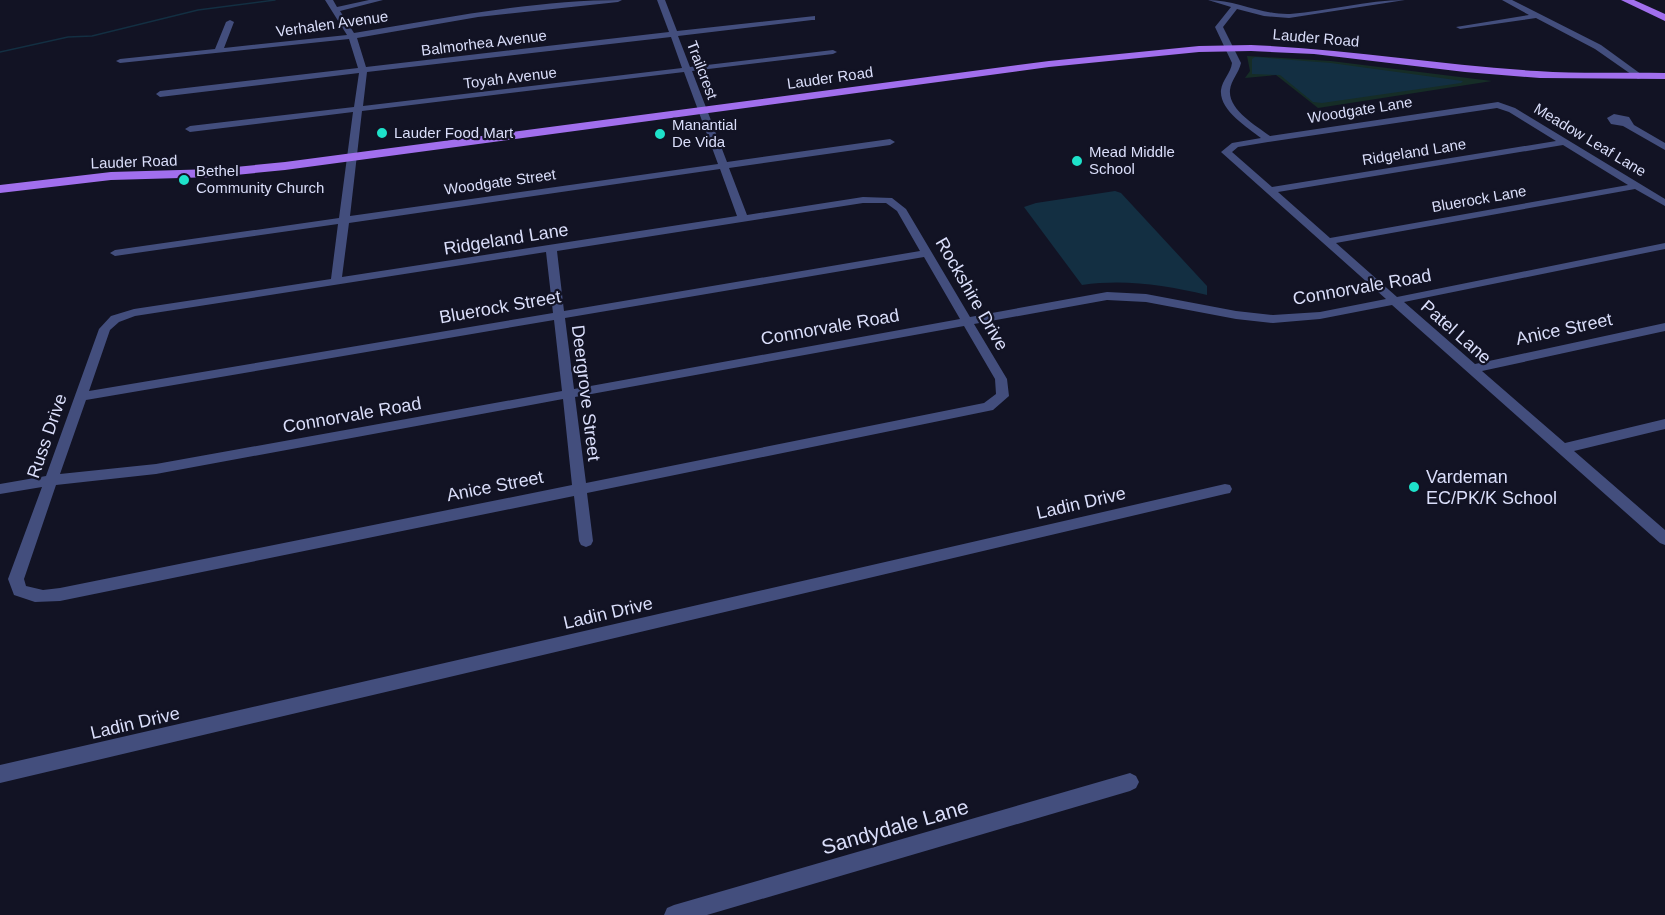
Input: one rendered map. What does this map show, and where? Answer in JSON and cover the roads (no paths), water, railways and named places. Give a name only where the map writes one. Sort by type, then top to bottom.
[{"type":"main road","points":[[1626,0],[1665,18]]},
{"type":"main road","points":[[1640,0],[1665,11]]},
{"type":"main road","name":"Lauder Road","points":[[0,189],[111,176],[231,172],[1049,64],[1229,48],[1314,51],[1498,72],[1580,76],[1665,76]]},
{"type":"street","points":[[329,0],[352,36],[363,71],[350,157],[336,282]]},
{"type":"street","points":[[335,10],[379,0]]},
{"type":"street","name":"Verhalen Avenue","points":[[120,61],[352,36],[478,15],[618,0]]},
{"type":"street","name":"Trailcrest","points":[[661,0],[743,219]]},
{"type":"street","points":[[1212,0],[1235,7],[1288,16],[1401,0]]},
{"type":"street","points":[[1506,0],[1598,47],[1641,77]]},
{"type":"street","points":[[1235,7],[1219,27],[1221,37],[1237,64],[1225,88],[1227,98],[1234,110],[1268,139]]},
{"type":"street","points":[[1460,27],[1538,16]]},
{"type":"street","name":"Balmorhea Avenue","points":[[160,94],[812,18]]},
{"type":"street","points":[[218,52],[230,22]]},
{"type":"street","name":"Toyah Avenue","points":[[190,129],[358,111],[833,52]]},
{"type":"street","name":"Woodgate Lane","points":[[1227,149],[1235,145],[1268,139],[1498,105]]},
{"type":"street","name":"Meadow Leaf Lane","points":[[1498,105],[1512,110],[1665,203]]},
{"type":"street","points":[[1627,125],[1665,147]]},
{"type":"street","name":"Woodgate Street","points":[[115,253],[890,142]]},
{"type":"street","name":"Ridgeland Lane","points":[[1269,191],[1565,142]]},
{"type":"street","name":"Patel Lane","points":[[1227,149],[1228,154],[1269,191],[1665,539]]},
{"type":"street","name":"Bluerock Lane","points":[[1327,242],[1637,186]]},
{"type":"street","name":"Ridgeland Lane","points":[[115,319],[134,313],[863,200],[888,200],[901,208]]},
{"type":"street","name":"Rockshire Drive","points":[[901,208],[1001,379],[1003,396],[1001,399]]},
{"type":"street","name":"Connorvale Road","points":[[0,489],[52,479],[156,469],[1107,297],[1133,296],[1164,299],[1237,315],[1287,319],[1394,301],[1665,246]]},
{"type":"street","name":"Deergrove Street","points":[[551,249],[586,541]]},
{"type":"street","name":"Bluerock Street","points":[[79,397],[927,253]]},
{"type":"street","name":"Russ Drive","points":[[20,568],[79,397],[105,329],[115,319]]},
{"type":"street","name":"Anice Street","points":[[1471,369],[1665,327]]},
{"type":"street","name":"Anice Street","points":[[20,568],[16,579],[19,590],[26,595],[38,597],[154,576],[988,406],[1001,399]]},
{"type":"street","points":[[1562,449],[1665,424]]},
{"type":"street","name":"Ladin Drive","points":[[0,774],[1225,489]]},
{"type":"street","name":"Sandydale Lane","points":[[674,915],[1130,782]]},
{"type":"water","points":[[1255,57],[1331,63],[1463,81],[1322,103],[1313,102],[1280,75],[1252,74],[1252,59]]},
{"type":"water","points":[[1115,191],[1121,193],[1207,286],[1207,295],[1144,284],[1082,285],[1024,207],[1036,203]]},
{"type":"waterway","points":[[0,52],[68,37],[92,36],[198,10],[275,0]]},
{"type":"place","name":"Lauder Food Mart","points":[[382,133]]},
{"type":"place","name":"Manantial De Vida","points":[[660,134]]},
{"type":"place","name":"Mead Middle School","points":[[1077,161]]},
{"type":"place","name":"Bethel Community Church","points":[[184,180]]},
{"type":"place","name":"Vardeman EC/PK/K School","points":[[1414,487]]}]
